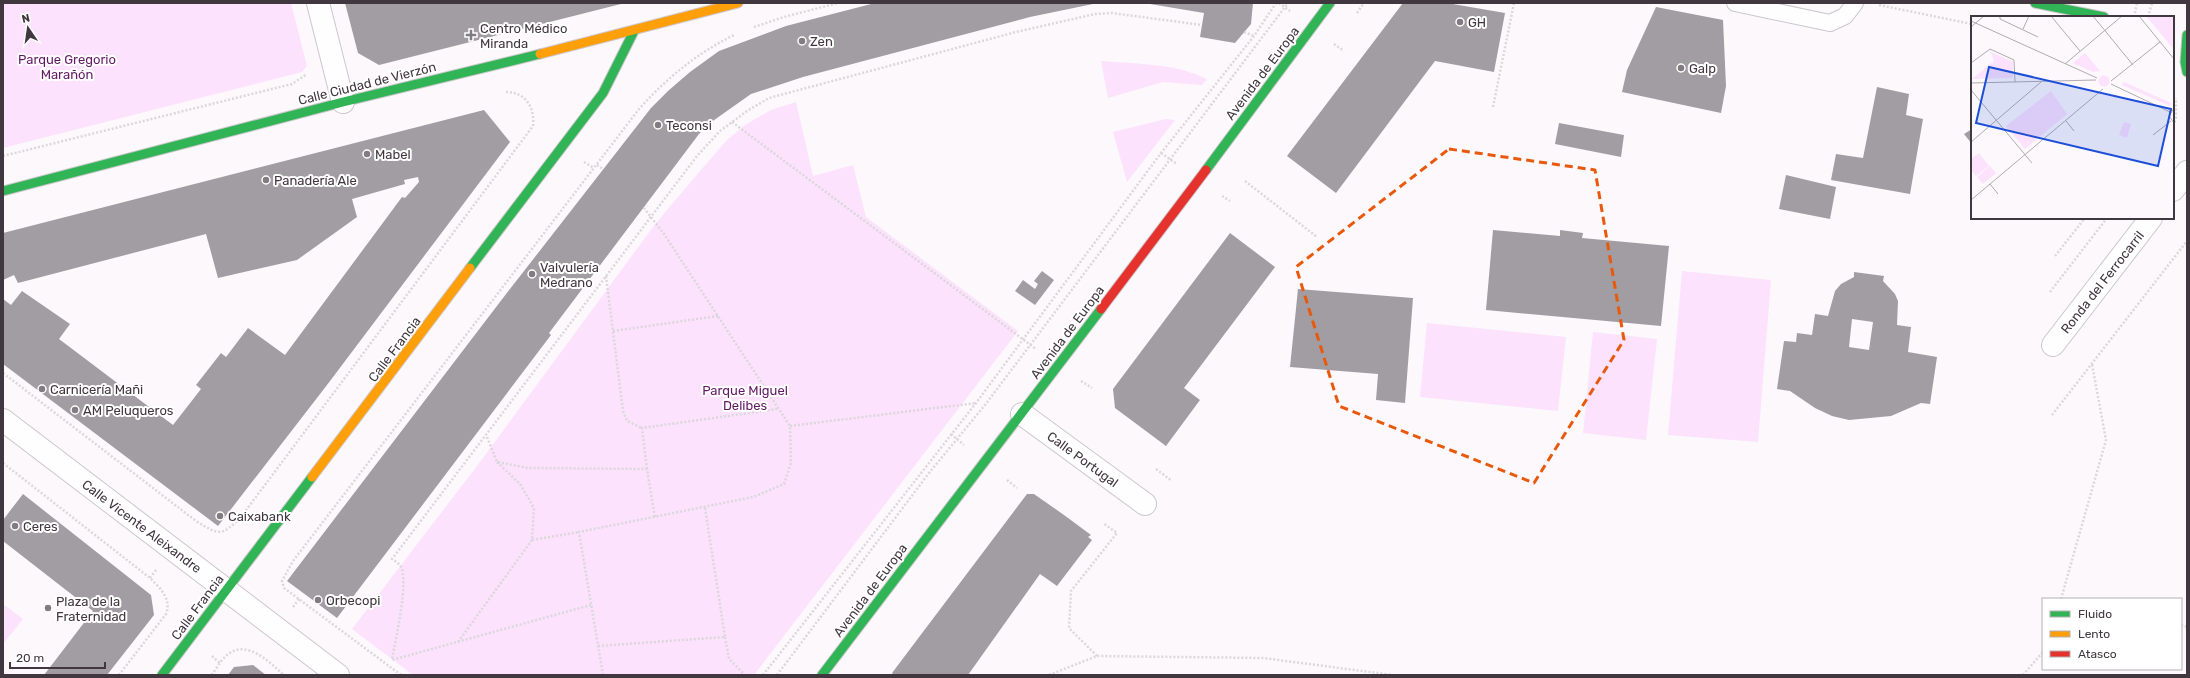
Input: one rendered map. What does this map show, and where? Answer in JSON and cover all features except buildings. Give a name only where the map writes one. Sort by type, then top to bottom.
[{"type":"street","points":[[318,3],[343,102]]},
{"type":"street","name":"Calle Ciudad de Vierzón","points":[[3,191],[343,102],[634,31],[738,3]]},
{"type":"street","name":"Avenida de Europa","points":[[822,675],[1022,414],[1330,3]]},
{"type":"street","points":[[2035,3],[2099,16]]},
{"type":"street","name":"Calle Francia","points":[[162,675],[603,93],[634,31]]},
{"type":"street","points":[[2185,35],[2185,62],[2187,72]]},
{"type":"street","points":[[2174,189],[2187,172]]},
{"type":"street","name":"Ronda del Ferrocarril","points":[[2053,345],[2150,219]]},
{"type":"street","name":"Calle Portugal","points":[[1022,414],[1145,504]]},
{"type":"street","name":"Calle Vicente Aleixandre","points":[[3,420],[338,675]]},
{"type":"lane","points":[[1735,3],[1830,23],[1845,16],[1855,3]]},
{"type":"path","points":[[747,29],[784,17],[838,3]]},
{"type":"path","points":[[763,675],[976,403],[1161,153],[1254,36],[1276,3]]},
{"type":"path","points":[[777,675],[929,473],[985,405],[1288,3]]},
{"type":"path","points":[[1493,107],[1514,3]]},
{"type":"path","points":[[2134,16],[2138,3]]},
{"type":"path","points":[[2148,16],[2152,3]]},
{"type":"path","points":[[1876,4],[1971,24]]},
{"type":"path","points":[[591,605],[392,660],[404,592],[403,574],[400,565],[392,559],[487,436],[650,216],[697,156],[720,131],[769,98],[1016,32],[1095,14],[1119,14],[1202,25]]},
{"type":"path","points":[[401,675],[284,588],[282,581],[293,561],[639,109],[665,81],[707,49],[740,32]]},
{"type":"path","points":[[1244,32],[1254,36]]},
{"type":"path","points":[[3,156],[292,84],[302,79],[309,72]]},
{"type":"path","points":[[3,373],[196,521],[217,532],[228,531],[241,517],[533,126],[534,114],[528,101],[515,92],[501,93]]},
{"type":"path","points":[[2174,123],[2176,118],[2175,96]]},
{"type":"path","points":[[732,122],[1023,340]]},
{"type":"path","points":[[597,164],[603,170]]},
{"type":"path","points":[[1245,180],[1317,237]]},
{"type":"path","points":[[532,540],[705,508],[753,497],[784,484],[791,463],[790,426],[718,316],[644,208]]},
{"type":"path","points":[[2055,256],[2084,219]]},
{"type":"path","points":[[2050,292],[2106,219]]},
{"type":"path","points":[[2052,415],[2187,241]]},
{"type":"path","points":[[606,275],[623,412],[627,421],[642,428],[778,409]]},
{"type":"path","points":[[613,331],[718,316]]},
{"type":"path","points":[[2061,598],[2106,440],[2092,364]]},
{"type":"path","points":[[790,426],[976,403]]},
{"type":"path","points":[[642,428],[646,469],[655,518]]},
{"type":"path","points":[[458,642],[532,540],[534,508],[520,484],[497,462],[487,436]]},
{"type":"path","points":[[497,462],[528,468],[646,469]]},
{"type":"path","points":[[3,463],[150,578],[162,591],[168,603],[166,614],[119,675]]},
{"type":"path","points":[[1156,469],[1172,481]]},
{"type":"path","points":[[705,508],[729,659],[745,675]]},
{"type":"path","points":[[1097,656],[1069,628],[1071,591],[1117,534],[1103,523]]},
{"type":"path","points":[[579,532],[603,675]]},
{"type":"path","points":[[598,646],[725,637]]},
{"type":"path","points":[[212,675],[228,654],[247,649],[257,653],[284,675]]},
{"type":"path","points":[[2023,675],[2042,653]]},
{"type":"path","points":[[1049,675],[1097,656],[1262,658],[1393,675]]},
{"type":"highlighted area","points":[[1449,149],[1595,170],[1624,340],[1534,483],[1339,406],[1296,267]]},
{"type":"green space","name":"Parque Gregorio Marañón","points":[[3,3],[291,3],[307,66],[302,72],[3,148]]},
{"type":"green space","points":[[1101,61],[1169,67],[1207,79],[1202,85],[1163,82],[1108,98]]},
{"type":"green space","name":"Parque Miguel Delibes","points":[[796,102],[813,176],[853,165],[866,217],[1018,331],[754,675],[413,675],[352,629],[477,466],[656,223],[727,140],[745,125],[771,110]]},
{"type":"green space","points":[[1166,119],[1175,120],[1127,182],[1113,132]]},
{"type":"green space","points":[[1682,271],[1771,280],[1758,442],[1668,435]]},
{"type":"green space","points":[[1427,323],[1566,337],[1558,411],[1420,397]]},
{"type":"green space","points":[[1593,332],[1657,339],[1646,440],[1583,433]]},
{"type":"green space","points":[[3,604],[23,619],[3,644]]},
{"type":"traffic: fast","points":[[1206,170],[1330,3]]},
{"type":"traffic: fast","points":[[2035,3],[2099,16]]},
{"type":"traffic: fast","points":[[470,268],[603,93],[634,31]]},
{"type":"traffic: fast","points":[[2187,35],[2185,62],[2187,72]]},
{"type":"traffic: fast","points":[[3,191],[343,102],[540,54]]},
{"type":"traffic: fast","points":[[822,675],[1101,309]]},
{"type":"traffic: fast","points":[[162,675],[312,477]]},
{"type":"traffic: slow","points":[[540,54],[738,3]]},
{"type":"traffic: slow","points":[[312,477],[470,268]]},
{"type":"traffic: jam","points":[[1101,309],[1206,170]]},
{"type":"place","name":"GH","points":[[1460,22]]},
{"type":"place","name":"Centro Médico Miranda","points":[[471,35]]},
{"type":"place","name":"Zen","points":[[802,41]]},
{"type":"place","name":"Galp","points":[[1681,68]]},
{"type":"place","name":"Teconsi","points":[[658,125]]},
{"type":"place","name":"Mabel","points":[[367,154]]},
{"type":"place","name":"Panadería Ale","points":[[266,180]]},
{"type":"place","name":"Valvulería Medrano","points":[[532,274]]},
{"type":"place","name":"Carnicería Mañi","points":[[42,389]]},
{"type":"place","name":"AM Peluqueros","points":[[75,410]]},
{"type":"place","name":"Caixabank","points":[[220,516]]},
{"type":"place","name":"Ceres","points":[[15,526]]},
{"type":"place","name":"Orbecopi","points":[[318,600]]},
{"type":"place","name":"Plaza de la Fraternidad","points":[[48,608]]}]
